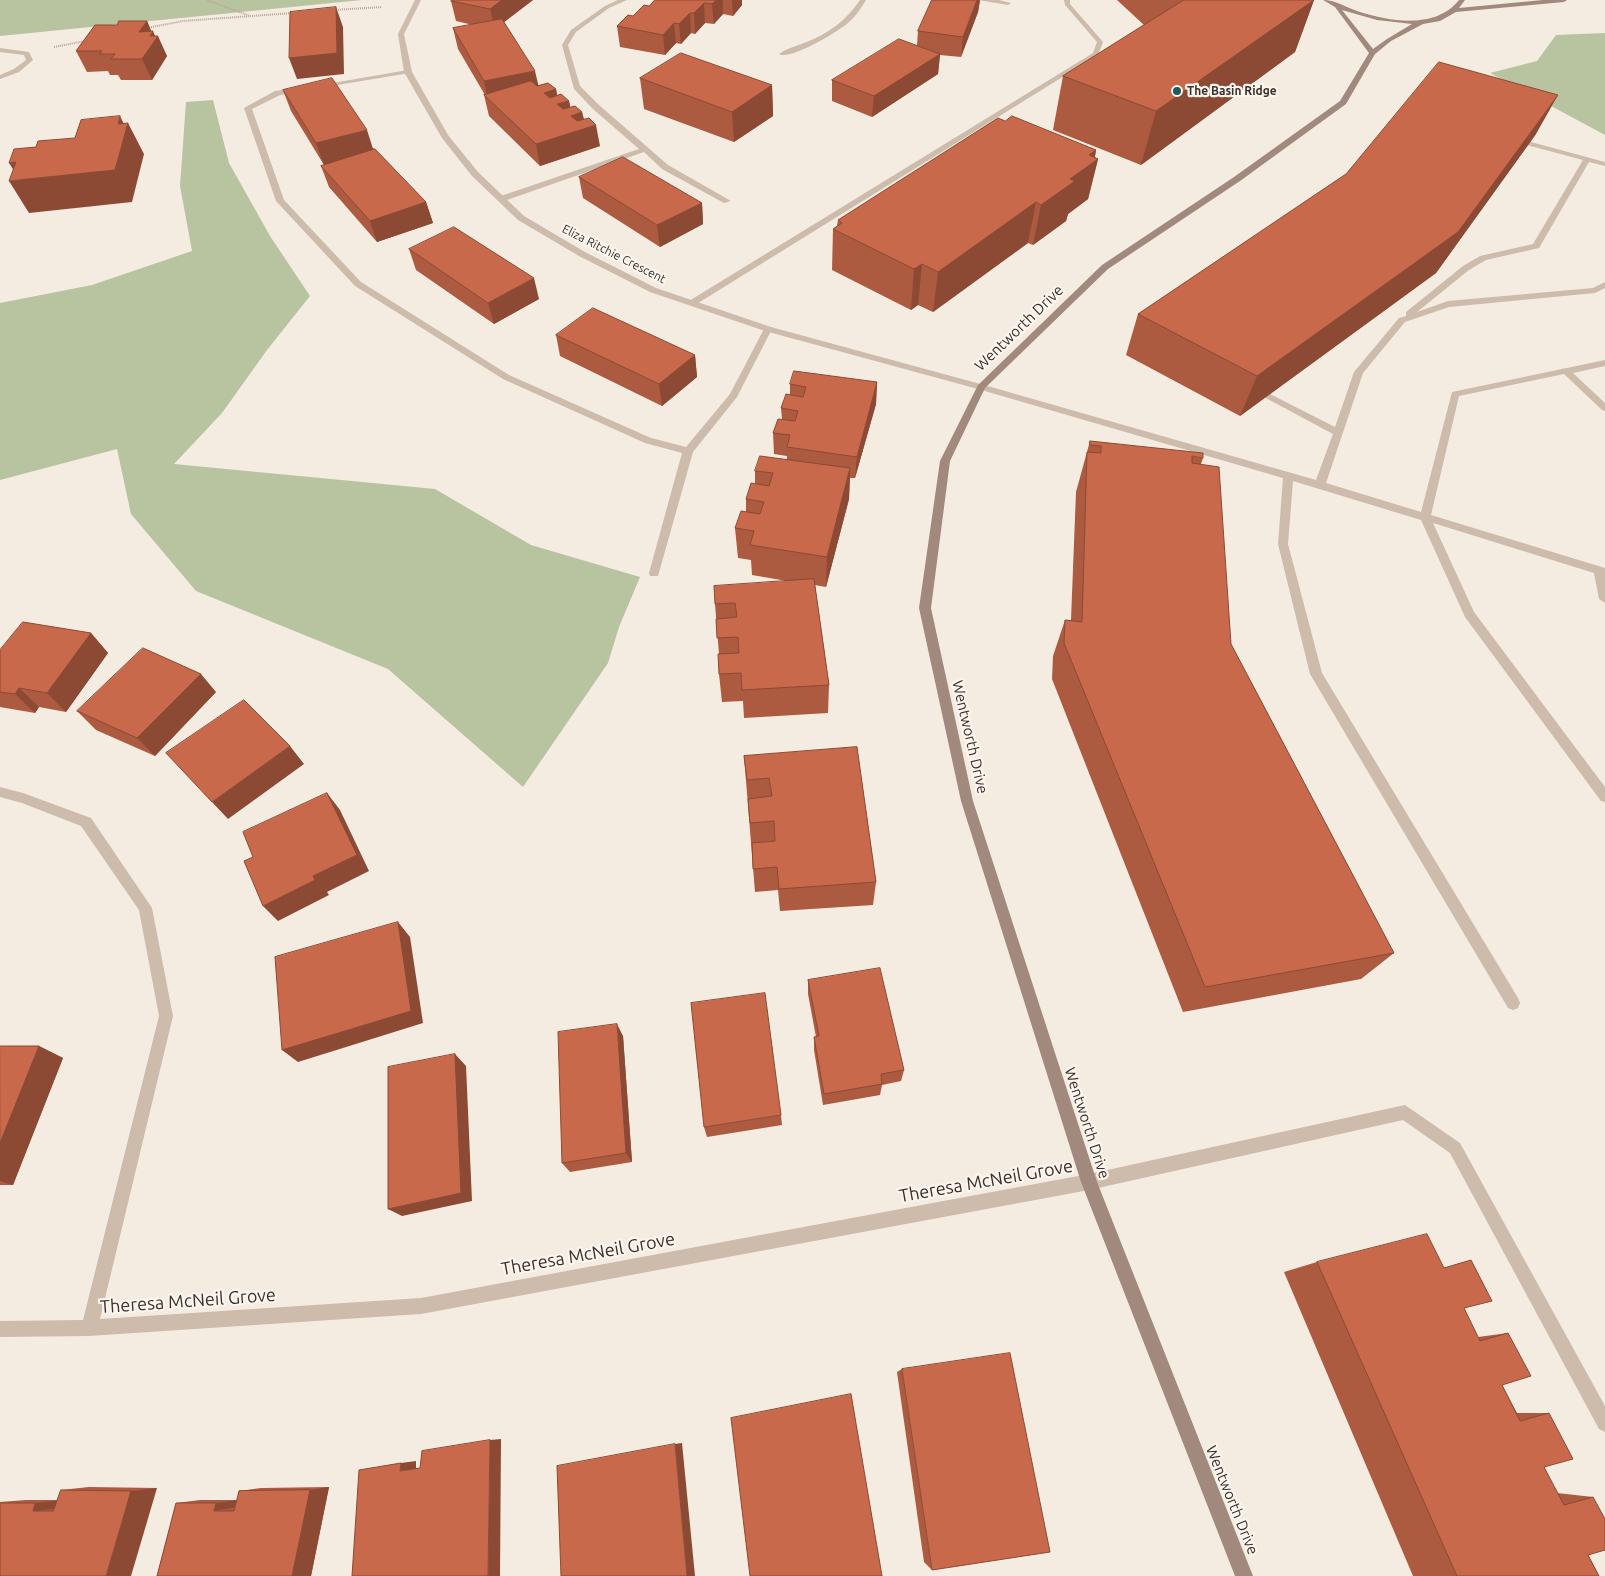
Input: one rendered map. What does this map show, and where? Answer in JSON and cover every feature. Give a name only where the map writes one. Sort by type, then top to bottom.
[{"type":"street","points":[[624,0],[607,7],[573,31],[565,45],[577,88],[643,150],[665,167],[728,201]]},
{"type":"street","points":[[782,54],[826,36],[854,16],[863,0]]},
{"type":"street","points":[[981,0],[1008,3]]},
{"type":"street","points":[[692,303],[1096,54],[1100,42],[1067,4],[1067,0]]},
{"type":"street","points":[[1326,0],[1337,7],[1377,19],[1421,22],[1443,17],[1458,10],[1564,0]]},
{"type":"street","points":[[1458,10],[1462,0]]},
{"type":"street","name":"Eliza Ritchie Crescent","points":[[416,2],[401,34],[408,72],[445,136],[475,174],[521,218],[582,254],[653,290],[768,329],[982,387],[1320,485],[1602,571]]},
{"type":"street","points":[[1337,7],[1372,53]]},
{"type":"street","name":"Wentworth Drive","points":[[1244,1576],[1089,1182],[968,801],[925,608],[945,461],[982,387],[1105,266],[1237,179],[1343,102],[1372,53],[1389,40],[1421,22]]},
{"type":"street","points":[[0,50],[27,52],[30,60],[21,68],[0,77]]},
{"type":"street","points":[[408,72],[278,93],[248,108],[280,201],[358,284],[506,377],[648,441],[688,451]]},
{"type":"street","points":[[1530,143],[1605,164]]},
{"type":"street","points":[[501,199],[643,150]]},
{"type":"street","points":[[1320,485],[1359,372],[1402,320],[1466,268],[1482,258],[1536,246],[1587,159]]},
{"type":"street","points":[[1402,320],[1448,304],[1595,290],[1605,284]]},
{"type":"street","points":[[654,573],[688,451],[734,395],[768,329]]},
{"type":"street","points":[[1605,363],[1454,394],[1425,517],[1469,614],[1605,797]]},
{"type":"street","points":[[1566,371],[1605,408]]},
{"type":"street","points":[[1267,396],[1338,433]]},
{"type":"street","points":[[1288,476],[1283,544],[1316,674],[1513,1002]]},
{"type":"street","points":[[1602,571],[1605,599]]},
{"type":"street","name":"Theresa McNeil Grove","points":[[0,792],[23,798],[86,822],[145,908],[166,1016],[89,1328]]},
{"type":"street","name":"Theresa McNeil Grove","points":[[0,1329],[89,1328],[421,1306],[1089,1182],[1405,1112],[1455,1148],[1605,1423]]},
{"type":"path","points":[[207,0],[251,16]]},
{"type":"path","points":[[327,10],[416,2]]},
{"type":"path","points":[[144,29],[183,21],[298,12]]},
{"type":"path","points":[[27,52],[85,41]]},
{"type":"green space","points":[[0,0],[362,0],[0,36]]},
{"type":"green space","points":[[1605,33],[1605,135],[1490,73],[1537,61],[1556,35]]},
{"type":"green space","points":[[213,100],[229,163],[270,236],[310,296],[267,350],[222,413],[174,464],[435,489],[531,545],[640,577],[619,627],[608,663],[523,787],[388,669],[196,591],[131,514],[117,449],[0,480],[0,303],[92,285],[192,251],[180,186],[186,102]]},
{"type":"building","points":[[452,0],[502,0],[490,9]]},
{"type":"building","points":[[655,0],[716,0],[712,4],[704,3],[679,24],[674,23],[663,35],[617,26],[628,15],[633,16],[644,5],[649,6]]},
{"type":"building","points":[[932,0],[977,0],[963,37],[918,31]]},
{"type":"building","points":[[1184,0],[1314,0],[1156,111],[1063,76]]},
{"type":"building","points":[[336,7],[337,53],[289,58],[290,12]]},
{"type":"building","points":[[502,19],[535,71],[484,81],[453,28]]},
{"type":"building","points":[[119,21],[147,21],[139,32],[153,31],[150,36],[158,36],[142,59],[111,59],[115,54],[99,54],[102,51],[76,51],[95,25],[117,25]]},
{"type":"building","points":[[899,39],[940,54],[874,96],[832,80]]},
{"type":"building","points":[[681,53],[772,85],[732,112],[640,78]]},
{"type":"building","points":[[1439,62],[1558,95],[1458,232],[1257,376],[1138,314],[1346,174]]},
{"type":"building","points":[[332,78],[367,130],[316,143],[283,90]]},
{"type":"building","points":[[531,81],[537,86],[548,83],[556,89],[544,93],[550,98],[561,94],[569,101],[557,104],[563,109],[575,106],[582,112],[571,116],[577,121],[589,118],[596,125],[536,144],[484,95]]},
{"type":"building","points":[[120,116],[118,124],[128,123],[115,170],[9,181],[16,162],[9,163],[14,149],[36,147],[38,141],[75,138],[81,120]]},
{"type":"building","points":[[1012,116],[1096,150],[1089,155],[1098,159],[1070,179],[1075,181],[1041,205],[1036,202],[938,272],[922,264],[914,269],[833,229],[842,223],[838,220],[998,118],[1005,121]]},
{"type":"building","points":[[375,149],[426,202],[370,221],[321,166]]},
{"type":"building","points":[[623,157],[702,203],[657,225],[579,177]]},
{"type":"building","points":[[454,227],[534,278],[488,303],[409,249]]},
{"type":"building","points":[[593,308],[695,355],[659,384],[556,335]]},
{"type":"building","points":[[794,371],[877,382],[857,457],[787,447],[790,435],[773,433],[778,419],[795,421],[798,411],[781,408],[786,394],[803,397],[806,387],[790,384]]},
{"type":"building","points":[[1090,441],[1203,453],[1203,458],[1192,456],[1192,463],[1219,467],[1231,644],[1394,953],[1205,987],[1064,643],[1065,620],[1082,622],[1087,452],[1101,453],[1101,446],[1090,445]]},
{"type":"building","points":[[760,456],[850,468],[827,557],[750,545],[754,531],[735,528],[741,511],[760,514],[764,502],[746,499],[751,483],[769,486],[773,473],[755,471]]},
{"type":"building","points":[[814,579],[829,685],[742,690],[741,673],[719,674],[718,654],[739,653],[738,637],[717,638],[716,619],[737,617],[735,603],[715,604],[714,586]]},
{"type":"building","points":[[23,622],[91,633],[47,693],[19,688],[15,694],[0,692],[0,650]]},
{"type":"building","points":[[143,648],[201,674],[137,738],[77,711]]},
{"type":"building","points":[[244,700],[290,746],[212,802],[166,753]]},
{"type":"building","points":[[857,747],[876,882],[779,889],[777,867],[753,869],[752,843],[775,841],[774,821],[750,823],[748,799],[772,796],[769,778],[747,780],[744,756]]},
{"type":"building","points":[[327,793],[357,855],[313,876],[315,880],[263,906],[244,861],[253,857],[243,832]]},
{"type":"building","points":[[398,922],[411,1011],[282,1050],[275,957]]},
{"type":"building","points":[[880,968],[904,1070],[881,1074],[882,1084],[824,1094],[814,1037],[819,1036],[808,980]]},
{"type":"building","points":[[765,993],[781,1115],[704,1127],[691,1003]]},
{"type":"building","points":[[617,1024],[626,1153],[562,1163],[558,1032]]},
{"type":"building","points":[[0,1046],[39,1046],[0,1143]]},
{"type":"building","points":[[455,1054],[461,1193],[388,1209],[388,1067]]},
{"type":"building","points":[[1427,1234],[1444,1268],[1471,1260],[1492,1301],[1464,1308],[1480,1341],[1508,1333],[1531,1376],[1502,1385],[1520,1421],[1549,1413],[1573,1459],[1544,1467],[1564,1505],[1593,1497],[1605,1519],[1605,1550],[1588,1555],[1599,1576],[1457,1576],[1317,1262]]},
{"type":"building","points":[[1010,1353],[1050,1552],[932,1570],[902,1369]]},
{"type":"building","points":[[851,1394],[882,1576],[750,1576],[731,1418]]},
{"type":"building","points":[[490,1440],[488,1576],[352,1576],[359,1470],[401,1463],[400,1471],[420,1468],[422,1451]]},
{"type":"building","points":[[675,1444],[687,1576],[561,1576],[557,1466]]},
{"type":"building","points":[[61,1490],[131,1491],[106,1576],[0,1576],[0,1503],[35,1503],[33,1511],[53,1511]]},
{"type":"building","points":[[310,1490],[292,1576],[157,1576],[176,1503],[216,1503],[214,1511],[234,1511],[239,1491]]},
{"type":"place","name":"The Basin Ridge","points":[[1177,91]]}]
